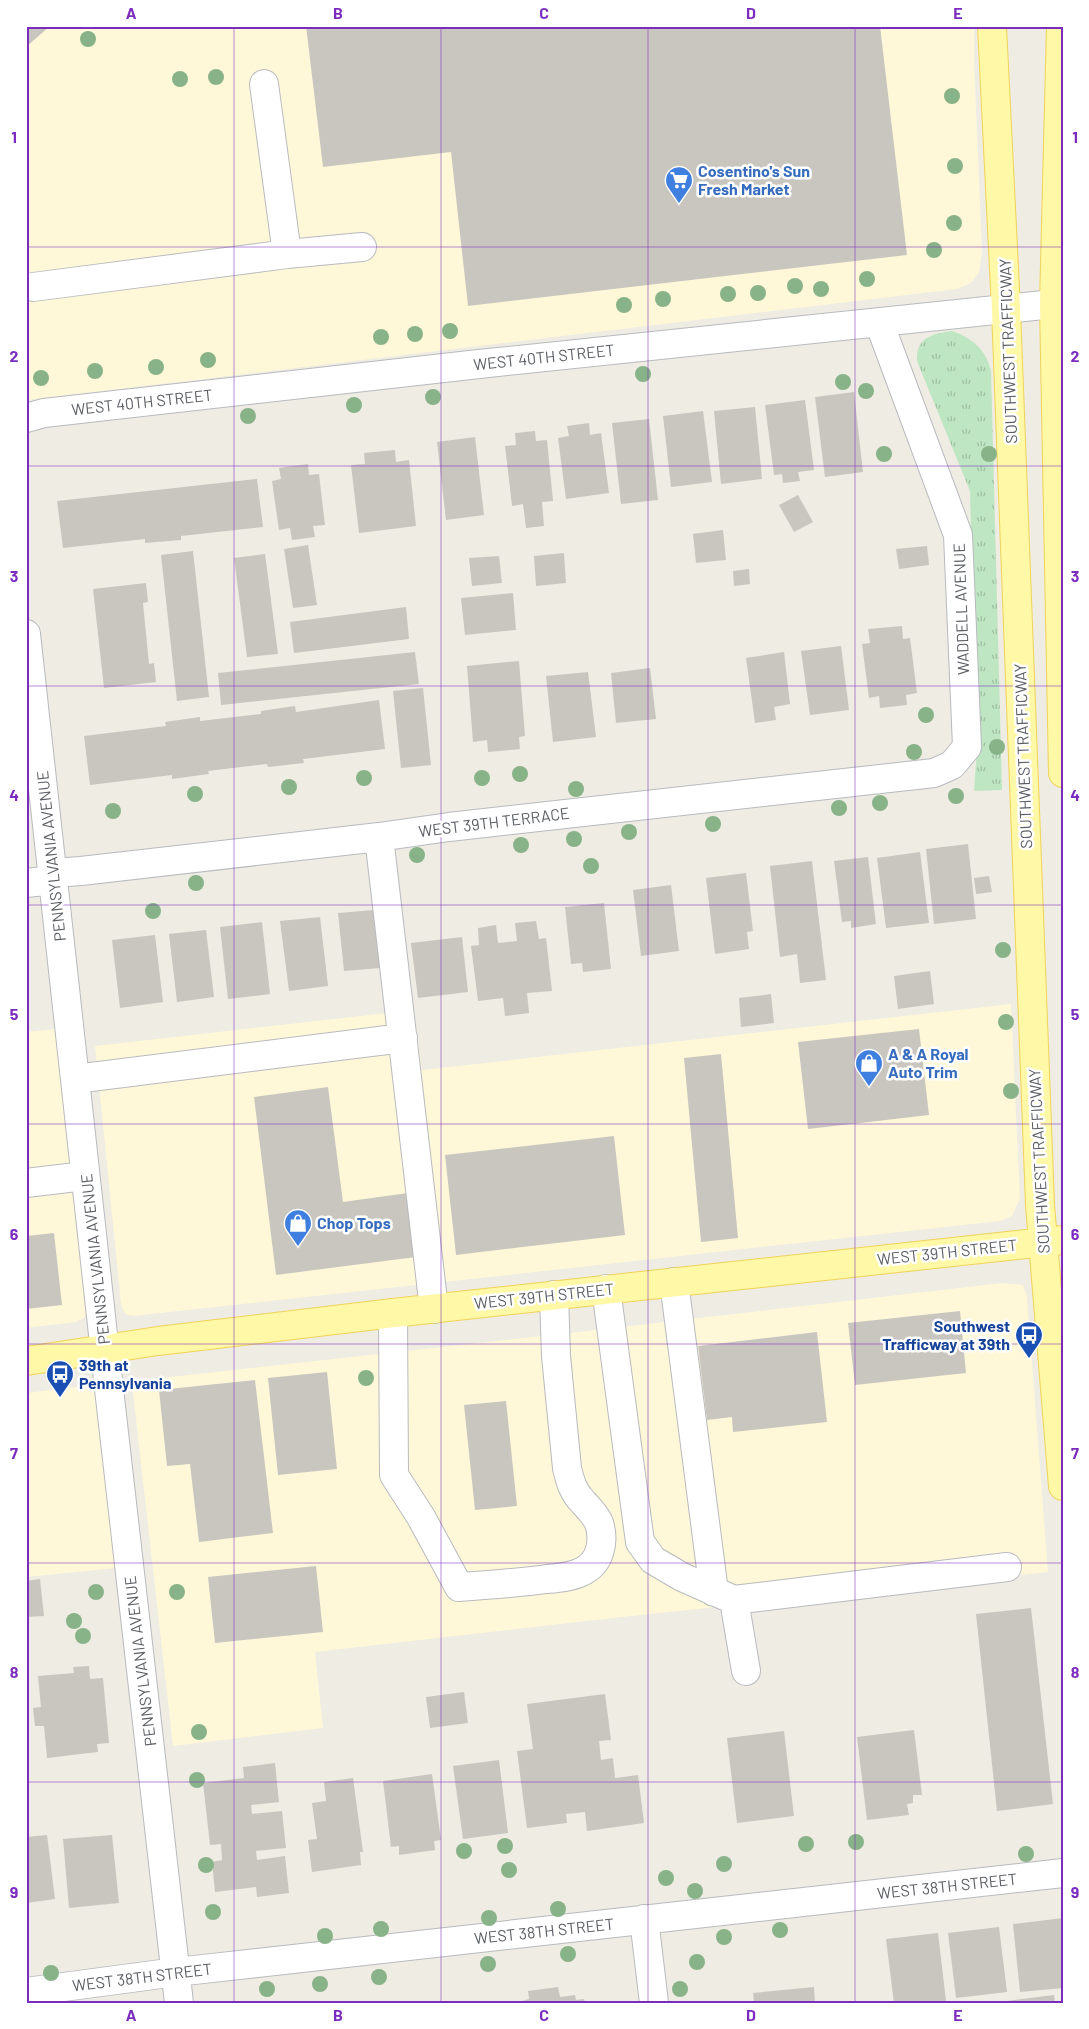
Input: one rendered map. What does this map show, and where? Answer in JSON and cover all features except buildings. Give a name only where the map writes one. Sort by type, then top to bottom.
[{"type":"main road","name":"SOUTHWEST TRAFFICWAY","points":[[992,26],[1053,1240],[1063,1486]]},
{"type":"main road","points":[[1060,26],[1058,303],[1062,764]]},
{"type":"main road","name":"WEST 39TH STREET","points":[[26,1361],[105,1349],[393,1313],[1053,1240]]},
{"type":"street","points":[[264,84],[287,254]]},
{"type":"street","points":[[33,287],[287,254],[362,247]]},
{"type":"street","name":"WEST 40TH STREET","points":[[26,418],[44,413],[479,364],[1058,303]]},
{"type":"street","name":"WADDELL AVENUE","points":[[879,322],[958,535],[966,747],[952,765],[934,773]]},
{"type":"street","name":"PENNSYLVANIA AVENUE","points":[[26,634],[85,1176],[180,2003]]},
{"type":"street","name":"WEST 39TH TERRACE","points":[[26,883],[81,871],[379,837],[449,827],[934,773]]},
{"type":"street","points":[[379,837],[434,1309]]},
{"type":"street","points":[[75,1079],[403,1038]]},
{"type":"street","points":[[26,1183],[85,1176]]},
{"type":"street","points":[[674,1282],[724,1596],[746,1671]]},
{"type":"street","points":[[606,1289],[640,1542],[653,1560],[682,1577],[724,1596],[1007,1567]]},
{"type":"street","points":[[393,1313],[394,1475],[421,1517],[459,1587],[513,1584],[582,1572],[595,1562],[600,1552],[599,1524],[592,1511],[571,1485],[567,1468],[556,1356],[554,1295]]},
{"type":"street","name":"WEST 38TH STREET","points":[[26,1992],[176,1972],[1063,1873]]},
{"type":"street","points":[[644,1920],[654,2003]]},
{"type":"shaded area","points":[[26,26],[974,26],[982,253],[979,272],[971,283],[957,289],[27,400]]},
{"type":"shaded area","points":[[1011,1004],[1020,1199],[1012,1216],[1000,1221],[133,1316],[124,1312],[121,1304],[95,1046],[414,1010],[422,1070]]},
{"type":"shaded area","points":[[55,1029],[88,1310],[84,1318],[76,1322],[26,1328],[26,1032]]},
{"type":"shaded area","points":[[1002,1283],[1023,1285],[1027,1297],[1048,1572],[631,1616],[315,1652],[323,1728],[173,1746],[133,1393],[133,1386],[137,1382]]},
{"type":"shaded area","points":[[84,1386],[95,1392],[97,1400],[117,1568],[26,1577],[26,1393]]},
{"type":"green space","points":[[952,331],[966,337],[977,345],[986,356],[991,371],[1002,790],[974,791],[977,748],[970,491],[917,361],[917,353],[922,342],[932,335]]},
{"type":"place","name":"Cosentino's Sun Fresh Market","points":[[679,204]]},
{"type":"place","name":"A & A Royal Auto Trim","points":[[869,1087]]},
{"type":"place","name":"Chop Tops","points":[[298,1247]]},
{"type":"place","name":"Southwest Trafficway at 39th","points":[[1029,1359]]},
{"type":"place","name":"39th at Pennsylvania","points":[[60,1398]]}]
